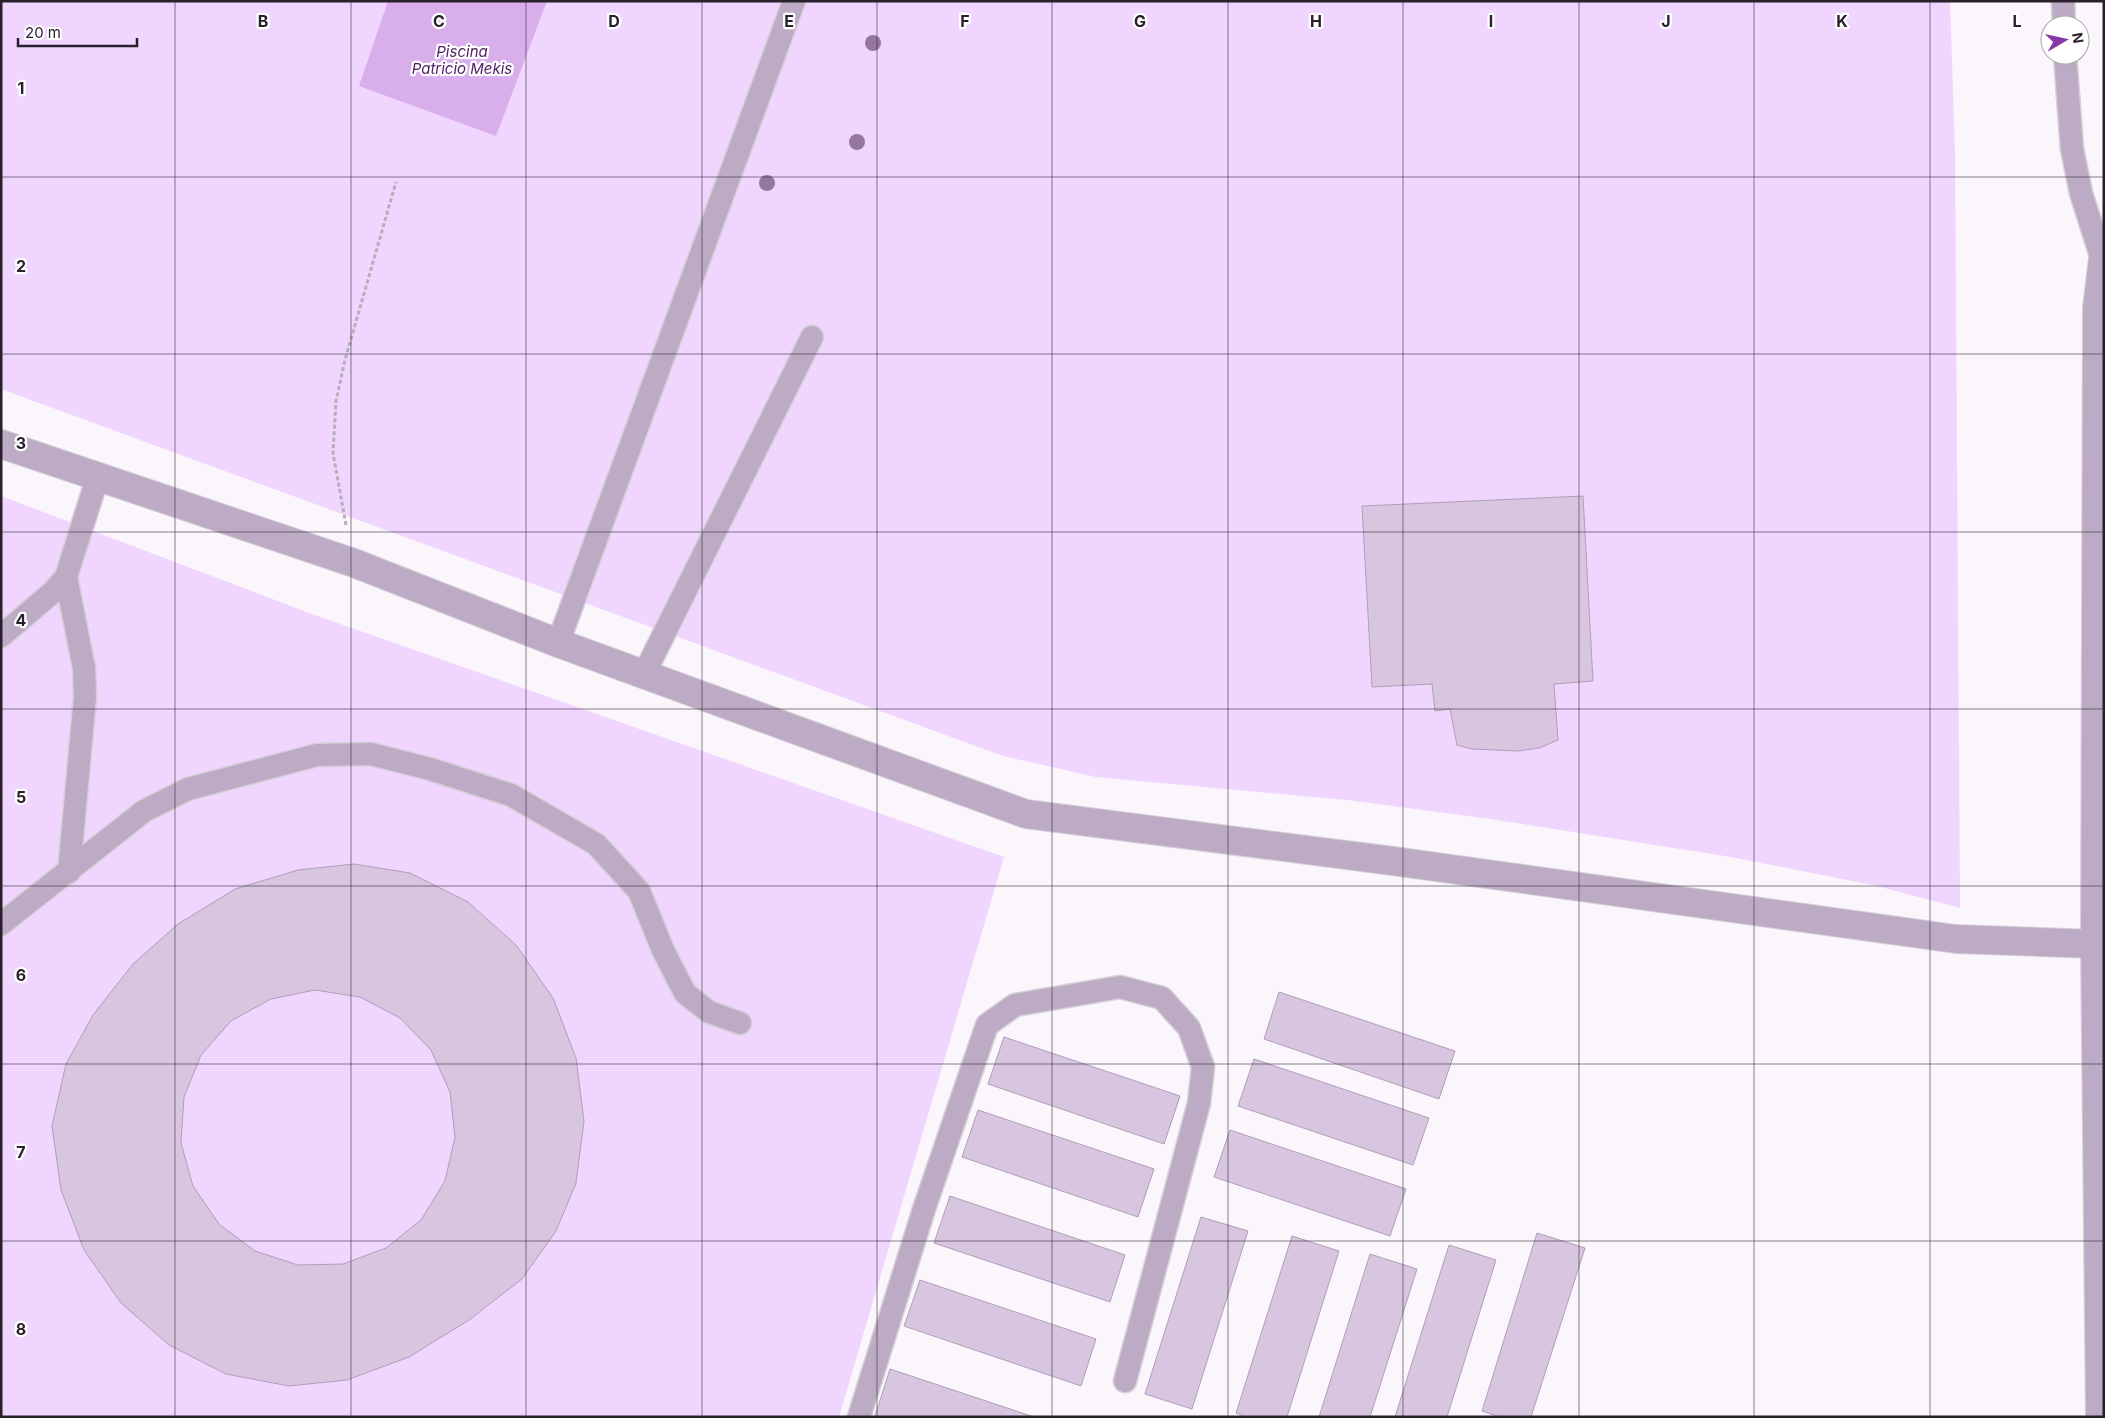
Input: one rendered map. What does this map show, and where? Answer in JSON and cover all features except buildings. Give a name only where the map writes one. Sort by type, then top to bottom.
[{"type":"street","points":[[2100,1417],[2101,1263],[2095,944],[2100,303],[2103,255]]},
{"type":"street","points":[[1,444],[354,563],[558,643],[1026,814],[1393,861],[1956,939],[2095,944]]},
{"type":"lane","points":[[558,643],[794,1]]},
{"type":"lane","points":[[2063,1],[2064,15]]},
{"type":"lane","points":[[2066,65],[2072,149],[2081,193],[2103,255]]},
{"type":"lane","points":[[644,674],[812,336]]},
{"type":"lane","points":[[1,636],[54,592],[66,577],[98,476]]},
{"type":"lane","points":[[66,577],[84,668],[86,697],[68,872]]},
{"type":"lane","points":[[1,924],[144,811],[188,789],[317,755],[371,754],[430,769],[511,795],[596,844],[639,891],[663,950],[685,993],[709,1012],[740,1023]]},
{"type":"lane","points":[[859,1417],[924,1209],[988,1025],[1015,1006],[1120,987],[1162,998],[1189,1028],[1203,1067],[1199,1103],[1124,1381]]},
{"type":"path","points":[[354,563],[333,454],[336,401],[345,360],[396,182]]},
{"type":"shaded area","points":[[1,1],[1950,1],[1955,152],[1960,908],[1877,886],[1731,857],[1491,819],[1347,800],[1096,777],[1003,756],[1,389]]},
{"type":"shaded area","points":[[1,496],[309,613],[1004,857],[839,1417],[1,1417]]},
{"type":"water","name":"Piscina Patricio Mekis","points":[[388,1],[547,1],[496,136],[359,86]]}]
